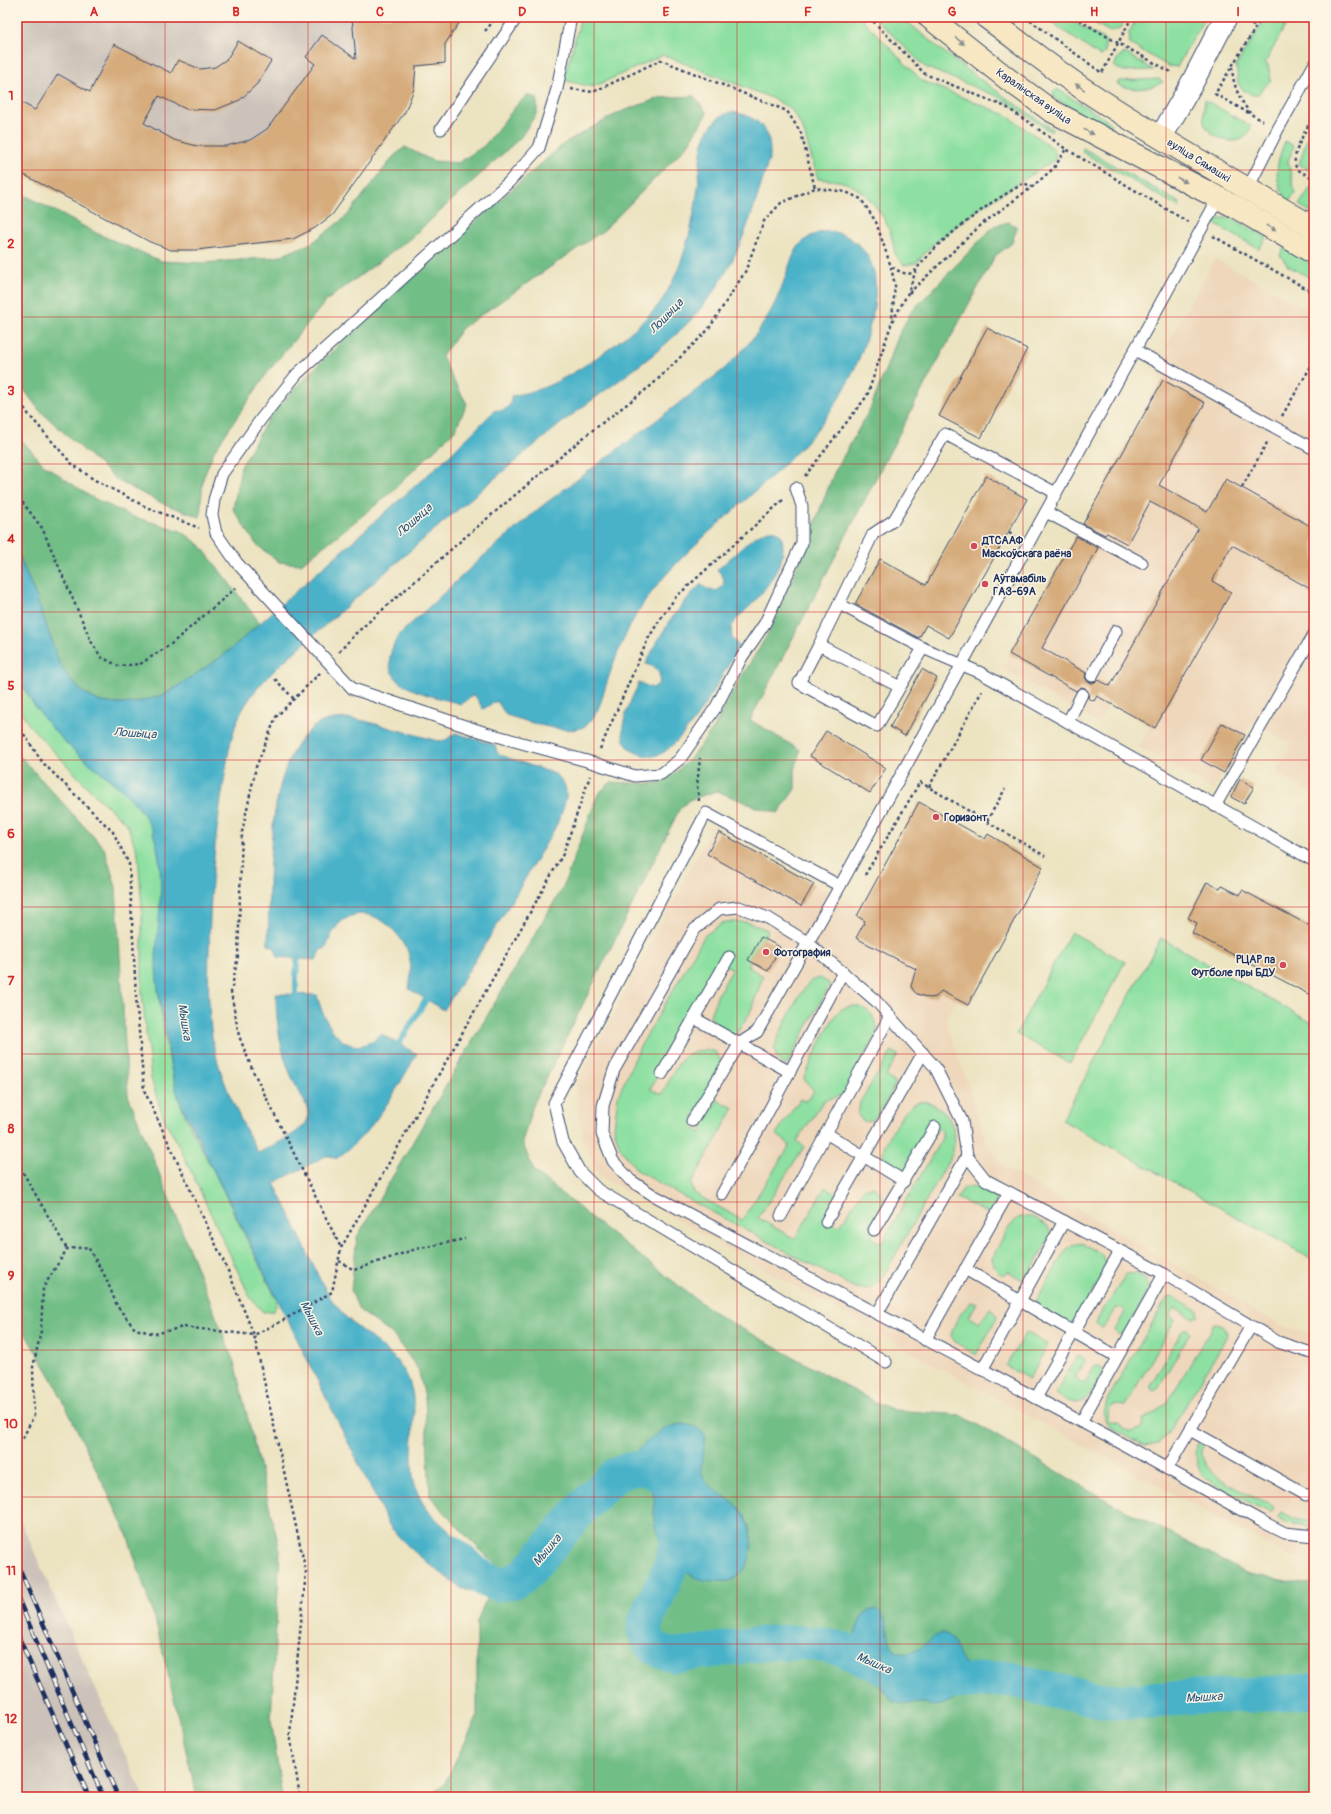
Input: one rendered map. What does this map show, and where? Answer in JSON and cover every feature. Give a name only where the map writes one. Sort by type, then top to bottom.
[{"type":"main road","name":"Каралінская вуліца","points":[[929,17],[1050,110],[1147,162]]},
{"type":"main road","points":[[986,17],[1066,77],[1161,137],[1147,162]]},
{"type":"main road","name":"вуліца Сямашкі","points":[[1161,137],[1229,179],[1314,228]]},
{"type":"main road","name":"вуліца Сямашкі","points":[[1147,162],[1218,198],[1314,253]]},
{"type":"street","name":"вуліца Сямашкі","points":[[1161,137],[1192,83],[1226,17]]},
{"type":"lane","points":[[441,129],[517,17]]},
{"type":"lane","points":[[571,17],[557,89],[539,148],[509,182],[297,374],[261,419],[222,474],[214,500],[212,515],[216,534],[249,577],[353,689],[486,733],[636,776],[661,774],[680,759],[716,707],[742,657],[765,623],[802,543],[802,506],[796,488]]},
{"type":"lane","points":[[1238,209],[1278,129],[1314,65]]},
{"type":"lane","points":[[692,1121],[740,1043],[757,1032],[840,886],[1229,179]]},
{"type":"lane","points":[[1135,350],[1314,449]]},
{"type":"lane","points":[[923,648],[878,726],[799,683],[873,534],[894,520],[945,434],[1056,494]]},
{"type":"lane","points":[[1046,512],[1142,563]]},
{"type":"lane","points":[[839,604],[923,648],[962,664],[989,678],[1314,862]]},
{"type":"lane","points":[[1092,676],[1116,631]]},
{"type":"lane","points":[[1215,806],[1314,634]]},
{"type":"lane","points":[[819,645],[900,687]]},
{"type":"lane","points":[[1068,722],[1082,694]]},
{"type":"lane","points":[[840,886],[706,812],[554,1103],[563,1142],[580,1172],[598,1190],[886,1362]]},
{"type":"lane","points":[[1314,1354],[1278,1342],[1164,1274],[986,1180],[966,1156],[962,1121],[935,1067],[876,1001],[807,942],[768,918],[739,907],[719,910],[694,930],[614,1070],[603,1106],[602,1134],[613,1161],[636,1184],[925,1340],[1081,1422],[1267,1524],[1285,1533],[1314,1536]]},
{"type":"lane","points":[[662,1074],[729,957]]},
{"type":"lane","points":[[722,1194],[790,1072],[843,972]]},
{"type":"lane","points":[[781,1216],[890,1016]]},
{"type":"lane","points":[[694,1018],[790,1072]]},
{"type":"lane","points":[[826,1222],[923,1053]]},
{"type":"lane","points":[[874,1230],[935,1127]]},
{"type":"lane","points":[[826,1133],[904,1181]]},
{"type":"lane","points":[[877,1314],[966,1156]]},
{"type":"lane","points":[[925,1340],[1009,1192]]},
{"type":"lane","points":[[982,1370],[1064,1221]]},
{"type":"lane","points":[[1036,1398],[1120,1251]]},
{"type":"lane","points":[[965,1269],[1117,1357]]},
{"type":"lane","points":[[1081,1422],[1164,1274]]},
{"type":"lane","points":[[1167,1469],[1251,1326]]},
{"type":"lane","points":[[1190,1430],[1306,1495],[1314,1495]]},
{"type":"path","points":[[485,31],[497,17]]},
{"type":"path","points":[[869,17],[925,74],[1006,106],[1066,149],[1192,225]]},
{"type":"path","points":[[1025,17],[1102,73],[1132,17]]},
{"type":"path","points":[[1074,17],[1173,73]]},
{"type":"path","points":[[1262,17],[1214,94],[1263,121]]},
{"type":"path","points":[[580,89],[593,92],[661,60],[781,108],[788,111],[801,133],[815,188]]},
{"type":"path","points":[[1232,66],[1234,85],[1240,100],[1250,113]]},
{"type":"path","points":[[1314,115],[1300,141],[1294,161],[1297,168],[1314,179]]},
{"type":"path","points":[[907,295],[982,224],[1032,187],[1054,168],[1066,149]]},
{"type":"path","points":[[891,267],[902,273],[907,274],[913,272],[938,245],[991,203],[1024,183],[1032,187]]},
{"type":"path","points":[[341,1248],[313,1188],[253,1071],[239,1036],[231,992],[238,956],[242,832],[256,767],[276,717],[330,663],[355,634],[589,433],[652,385],[708,330],[746,272],[764,221],[781,203],[815,188],[846,192],[861,199],[876,222],[891,267],[894,286],[892,322]]},
{"type":"path","points":[[1213,236],[1314,293]]},
{"type":"path","points":[[67,1249],[88,1247],[106,1278],[117,1306],[135,1329],[154,1334],[183,1327],[254,1335],[332,1292],[341,1248],[563,854],[594,763],[648,639],[676,597],[796,488],[867,396],[892,322],[907,295],[917,268]]},
{"type":"path","points":[[17,398],[29,415],[71,463],[93,479],[146,507],[216,534]]},
{"type":"path","points":[[17,499],[23,504],[42,528],[92,643],[101,657],[119,666],[140,664],[170,645],[249,577]]},
{"type":"path","points":[[1009,532],[1018,538]]},
{"type":"path","points":[[929,787],[989,678]]},
{"type":"path","points":[[275,679],[294,698]]},
{"type":"path","points":[[17,724],[43,763],[113,832],[129,864],[136,996],[144,1090],[229,1272],[254,1335],[306,1572],[290,1734],[300,1797]]},
{"type":"path","points":[[694,739],[700,756],[698,791],[699,802],[706,812]]},
{"type":"path","points":[[901,816],[920,782],[1046,856]]},
{"type":"path","points":[[987,821],[1005,789]]},
{"type":"path","points":[[17,1162],[67,1249]]},
{"type":"path","points":[[339,1261],[354,1270],[416,1249],[465,1239]]},
{"type":"path","points":[[17,1437],[24,1438],[34,1415],[33,1367],[41,1331],[43,1288],[67,1249]]},
{"type":"shaded area","points":[[17,17],[411,17],[416,66],[414,89],[405,112],[332,215],[315,228],[293,239],[196,250],[171,250],[150,242],[17,171]]},
{"type":"shaded area","points":[[1215,259],[1314,313],[1314,795],[1276,773],[1292,744],[1252,722],[1213,790],[1139,747],[1150,725],[1110,703],[1098,724],[1002,668],[1163,380],[1156,376],[1172,350],[1166,346]]},
{"type":"shaded area","points":[[712,828],[719,832],[707,854],[801,906],[814,884],[861,908],[857,916],[865,921],[856,938],[918,970],[911,986],[917,994],[929,998],[936,997],[941,991],[958,1000],[946,1019],[986,1141],[1004,1167],[1282,1326],[1314,1335],[1314,1559],[1290,1557],[918,1356],[598,1175],[583,1139],[576,1084]]},
{"type":"shaded area","points":[[17,1513],[44,1574],[144,1797],[17,1797]]},
{"type":"green space","points":[[581,17],[860,17],[922,81],[1006,115],[1054,149],[1056,159],[984,205],[932,245],[916,263],[904,265],[895,254],[891,235],[884,219],[874,204],[861,191],[846,183],[818,179],[803,129],[791,109],[774,99],[663,55],[593,87],[562,80],[570,58]]},
{"type":"green space","points":[[874,17],[902,17],[956,62],[1052,129],[1051,132],[1001,98],[925,67]]},
{"type":"green space","points":[[1044,17],[1065,17],[1105,40],[1105,52],[1102,56],[1098,55]]},
{"type":"green space","points":[[1084,17],[1127,17],[1121,28],[1110,32]]},
{"type":"green space","points":[[1137,17],[1205,17],[1177,67],[1168,66],[1130,44],[1129,33]]},
{"type":"green space","points":[[1266,17],[1290,17],[1265,63],[1268,65],[1271,80],[1258,94],[1252,95],[1242,89],[1238,83],[1236,65]]},
{"type":"green space","points":[[1125,53],[1154,70],[1124,71],[1114,67],[1118,57]]},
{"type":"green space","points":[[1159,79],[1163,82],[1139,89],[1127,88],[1117,84],[1119,81]]},
{"type":"green space","points":[[1057,89],[1110,122],[1112,124],[1110,129],[1105,130],[1054,98],[1053,93]]},
{"type":"green space","points":[[527,95],[537,98],[537,113],[520,138],[412,237],[326,301],[267,373],[214,451],[203,479],[200,517],[164,504],[118,481],[39,410],[17,380],[17,191],[98,234],[161,261],[203,263],[277,257],[312,243],[347,216],[393,157],[405,147],[433,161],[458,163],[484,146]]},
{"type":"green space","points":[[694,96],[707,113],[687,146],[604,230],[462,328],[442,356],[451,376],[467,404],[455,430],[386,497],[301,564],[279,562],[256,544],[233,509],[241,467],[269,417],[301,382],[366,317],[566,142],[618,113],[659,98]]},
{"type":"green space","points":[[1205,100],[1251,126],[1248,134],[1237,141],[1230,141],[1215,136],[1209,131],[1204,122]]},
{"type":"green space","points":[[1314,127],[1314,173],[1299,164],[1306,142]]},
{"type":"green space","points":[[1285,141],[1294,146],[1288,161],[1295,192],[1289,202],[1280,187],[1277,172],[1279,157]]},
{"type":"green space","points":[[1083,148],[1180,203],[1179,207],[1082,152]]},
{"type":"green space","points":[[1311,187],[1314,187],[1314,214],[1299,205]]},
{"type":"green space","points":[[1222,218],[1231,218],[1267,237],[1259,249],[1211,222]]},
{"type":"green space","points":[[1009,222],[1017,227],[1012,243],[995,256],[922,390],[750,720],[800,750],[795,770],[795,789],[778,813],[756,807],[717,791],[689,800],[679,810],[533,1105],[522,1142],[534,1171],[599,1224],[721,1317],[871,1400],[894,1410],[961,1415],[1108,1501],[1248,1574],[1303,1584],[1314,1583],[1314,1797],[428,1797],[444,1785],[477,1718],[477,1621],[499,1568],[470,1540],[430,1496],[425,1397],[418,1369],[393,1335],[359,1310],[351,1290],[357,1237],[563,887],[598,794],[611,782],[654,784],[670,777],[689,760],[714,728],[731,694],[769,632],[806,546],[834,473],[871,407],[900,332],[911,312],[994,226]]},
{"type":"green space","points":[[1284,248],[1314,265],[1314,280],[1288,266],[1280,255]]},
{"type":"green space","points":[[17,435],[43,464],[91,497],[131,516],[181,531],[200,545],[260,623],[223,656],[164,695],[135,703],[117,704],[100,702],[84,693],[70,680],[59,662],[37,599],[17,551]]},
{"type":"green space","points":[[17,674],[28,696],[50,726],[76,752],[129,797],[146,818],[152,830],[158,850],[161,892],[157,978],[159,999],[172,1075],[182,1108],[190,1126],[277,1300],[273,1311],[263,1312],[250,1297],[178,1144],[163,1117],[151,1078],[142,994],[142,909],[138,854],[127,824],[97,797],[30,726],[17,706]]},
{"type":"green space","points":[[17,753],[104,848],[116,887],[128,1095],[234,1362],[280,1551],[271,1719],[282,1797],[197,1797],[156,1623],[126,1531],[53,1380],[17,1320]]},
{"type":"green space","points":[[724,922],[747,922],[768,930],[747,966],[763,976],[750,1013],[735,1036],[719,1028],[710,1015],[719,992],[733,969],[722,964],[650,1089],[662,1094],[676,1067],[682,1060],[695,1051],[704,1050],[716,1052],[723,1065],[695,1115],[693,1127],[700,1133],[717,1100],[734,1108],[691,1184],[694,1193],[742,1220],[790,1145],[776,1134],[800,1099],[806,1102],[814,1091],[804,1079],[831,1022],[843,1008],[856,1006],[865,1009],[872,1015],[878,1030],[843,1095],[824,1100],[797,1141],[804,1147],[758,1218],[795,1239],[825,1187],[843,1197],[829,1221],[840,1226],[863,1189],[873,1187],[880,1193],[886,1205],[883,1218],[871,1238],[882,1243],[942,1138],[942,1131],[939,1128],[909,1168],[901,1172],[888,1170],[882,1160],[885,1145],[904,1113],[914,1104],[919,1102],[931,1103],[946,1114],[950,1120],[955,1137],[952,1155],[880,1282],[871,1288],[855,1288],[682,1196],[637,1170],[620,1148],[614,1128],[618,1096],[640,1047],[705,935]]},
{"type":"green space","points":[[1071,932],[1125,962],[1070,1063],[1016,1034]]},
{"type":"green space","points":[[1161,938],[1314,1024],[1314,1260],[1062,1120]]},
{"type":"green space","points":[[821,978],[830,984],[786,1066],[779,1061],[776,1056],[775,1046],[780,1033],[790,1012],[806,986],[812,980]]},
{"type":"green space","points":[[892,1051],[898,1055],[886,1076],[896,1083],[884,1107],[875,1117],[865,1122],[858,1116],[860,1102]]},
{"type":"green space","points":[[974,1186],[990,1192],[993,1195],[996,1204],[993,1216],[957,1198],[964,1188]]},
{"type":"green space","points":[[1031,1216],[1048,1226],[1051,1235],[1025,1282],[1008,1271],[1002,1276],[995,1269],[992,1259],[1004,1235],[1013,1223],[1021,1217]]},
{"type":"green space","points":[[1081,1243],[1102,1254],[1106,1261],[1101,1277],[1092,1294],[1071,1325],[1036,1307],[1037,1300],[1064,1252],[1072,1245]]},
{"type":"green space","points":[[1137,1273],[1146,1280],[1149,1291],[1125,1332],[1118,1335],[1115,1330],[1125,1312],[1122,1307],[1115,1309],[1103,1328],[1095,1323],[1126,1274]]},
{"type":"green space","points":[[1173,1297],[1198,1311],[1199,1316],[1193,1318],[1175,1308],[1170,1316],[1175,1320],[1125,1406],[1114,1405],[1110,1408],[1108,1412],[1109,1421],[1121,1424],[1123,1428],[1131,1432],[1142,1428],[1144,1419],[1166,1405],[1214,1324],[1221,1325],[1226,1329],[1227,1334],[1224,1342],[1172,1428],[1159,1443],[1146,1445],[1134,1441],[1107,1424],[1104,1415],[1107,1400],[1167,1298]]},
{"type":"green space","points":[[971,1302],[977,1304],[969,1317],[979,1323],[990,1309],[997,1315],[996,1320],[976,1355],[955,1342],[951,1336],[958,1318]]},
{"type":"green space","points":[[1183,1329],[1187,1329],[1190,1333],[1158,1388],[1155,1391],[1152,1390],[1150,1386]]},
{"type":"green space","points":[[1026,1332],[1048,1345],[1029,1379],[1006,1366]]},
{"type":"green space","points":[[1076,1357],[1081,1357],[1086,1361],[1075,1377],[1080,1382],[1085,1382],[1095,1366],[1100,1366],[1104,1372],[1090,1395],[1085,1400],[1073,1403],[1055,1394]]},
{"type":"green space","points":[[1203,1443],[1202,1457],[1207,1467],[1214,1474],[1234,1487],[1274,1507],[1271,1513],[1233,1495],[1213,1483],[1201,1472],[1196,1458],[1196,1451],[1197,1444]]},
{"type":"green space","points":[[1282,1512],[1293,1518],[1314,1521],[1314,1527],[1288,1523],[1279,1518]]},
{"type":"water","name":"Лошыца","points":[[733,112],[750,117],[762,126],[768,138],[770,156],[746,230],[730,266],[709,298],[693,318],[655,353],[573,414],[519,458],[283,662],[263,681],[252,695],[238,719],[232,735],[217,828],[211,888],[208,972],[212,1037],[219,1067],[230,1097],[258,1153],[285,1139],[304,1126],[308,1116],[307,1107],[290,1073],[283,1052],[278,1029],[276,994],[317,995],[325,1018],[339,1038],[348,1044],[358,1046],[369,1043],[381,1034],[417,1054],[382,1111],[361,1137],[349,1148],[336,1159],[326,1156],[274,1183],[325,1290],[334,1303],[346,1317],[390,1354],[405,1372],[411,1387],[414,1402],[412,1466],[414,1481],[419,1496],[424,1505],[439,1522],[482,1557],[488,1565],[488,1573],[482,1584],[475,1589],[467,1590],[461,1588],[423,1559],[405,1543],[389,1525],[180,1102],[171,1065],[157,979],[156,962],[161,879],[157,846],[152,830],[138,807],[119,787],[77,753],[59,736],[42,716],[22,685],[17,674],[17,551],[37,599],[59,662],[70,680],[84,693],[100,702],[117,704],[135,703],[164,695],[223,656],[450,455],[495,410],[508,408],[511,396],[552,384],[597,358],[629,333],[656,308],[671,284],[687,244],[698,188],[701,155],[705,137],[716,120],[728,113]]},
{"type":"water","points":[[828,231],[845,236],[858,244],[868,257],[874,273],[875,297],[873,312],[867,335],[853,373],[834,406],[812,435],[759,488],[675,565],[648,597],[636,615],[619,649],[598,710],[590,722],[578,729],[568,730],[535,724],[506,715],[497,701],[483,709],[474,694],[461,704],[417,691],[404,685],[395,677],[390,666],[391,652],[399,635],[479,560],[542,506],[722,371],[746,346],[762,326],[775,302],[792,258],[801,243],[817,234]]},
{"type":"water","points":[[768,530],[774,530],[780,534],[783,542],[781,560],[767,586],[756,600],[733,623],[731,627],[732,638],[739,646],[708,700],[690,726],[663,753],[649,756],[632,750],[625,743],[623,724],[630,702],[639,683],[653,688],[659,683],[660,676],[657,670],[646,664],[663,631],[684,602],[701,584],[712,591],[721,588],[724,580],[722,575],[717,570],[754,537]]},
{"type":"water","points":[[347,718],[365,721],[438,741],[446,740],[455,733],[495,745],[497,752],[500,755],[555,774],[565,786],[566,797],[562,813],[554,830],[444,1010],[409,989],[411,971],[408,952],[399,936],[392,928],[375,917],[366,914],[356,915],[343,920],[329,939],[326,948],[320,950],[316,960],[278,957],[275,948],[268,945],[270,860],[273,828],[278,796],[286,767],[298,743],[315,726],[334,719]]},
{"type":"water","points":[[681,1424],[694,1427],[701,1431],[704,1438],[702,1472],[705,1480],[712,1488],[740,1509],[749,1526],[751,1546],[747,1565],[741,1573],[731,1580],[709,1580],[693,1576],[674,1561],[664,1548],[657,1533],[654,1522],[655,1505],[653,1493],[647,1484],[630,1474],[626,1468],[627,1463],[636,1452],[656,1435],[666,1428]]},
{"type":"water","points":[[877,1609],[885,1618],[891,1646],[894,1651],[911,1653],[923,1646],[933,1637],[944,1634],[948,1635],[954,1641],[962,1661],[971,1666],[986,1669],[995,1673],[999,1676],[1000,1688],[991,1697],[967,1696],[957,1698],[942,1705],[933,1706],[926,1703],[905,1704],[894,1702],[861,1665],[854,1647],[854,1637],[861,1618],[866,1612]]},
{"type":"building","points":[[352,17],[463,17],[445,44],[445,63],[416,66],[414,89],[405,112],[332,215],[315,228],[293,239],[196,250],[171,250],[150,242],[17,171],[17,100],[35,110],[58,74],[90,92],[114,44],[171,73],[178,60],[200,69],[215,67],[227,59],[238,41],[271,61],[257,84],[240,100],[215,110],[186,109],[159,96],[144,123],[174,140],[197,146],[226,146],[250,140],[267,129],[315,64],[306,57],[322,35],[356,59]]},
{"type":"building","points":[[987,328],[1027,349],[981,438],[939,416]]},
{"type":"building","points":[[1163,380],[1205,403],[1159,485],[1207,512],[1226,479],[1314,528],[1314,591],[1232,545],[1212,581],[1231,592],[1155,728],[1097,696],[1094,701],[1088,698],[1089,693],[1085,688],[1081,687],[1076,691],[1009,654],[1076,536],[1098,548],[1042,648],[1086,673],[1085,677],[1088,682],[1093,683],[1098,680],[1110,686],[1198,528],[1150,502],[1127,544],[1107,533],[1105,535],[1083,524]]},
{"type":"building","name":"ДТСААФ Маскоўскага раёна","points":[[986,476],[1027,499],[949,638],[926,625],[919,638],[855,604],[880,559],[926,585]]},
{"type":"building","points":[[922,669],[937,678],[905,736],[890,727]]},
{"type":"building","points":[[1222,723],[1245,735],[1224,773],[1201,760]]},
{"type":"building","points":[[826,731],[886,768],[870,793],[810,756]]},
{"type":"building","points":[[1240,779],[1254,787],[1244,804],[1231,797]]},
{"type":"building","points":[[919,802],[985,839],[988,834],[1043,867],[968,1005],[941,991],[936,997],[929,998],[917,994],[911,986],[916,969],[856,938],[865,921],[857,916]]},
{"type":"building","points":[[719,832],[814,884],[801,906],[707,854]]},
{"type":"building","name":"РЦАР па Футболе пры БДУ","points":[[1207,882],[1220,889],[1222,886],[1240,895],[1242,890],[1314,928],[1314,997],[1192,933],[1197,923],[1188,918]]},
{"type":"building","points":[[761,937],[780,947],[768,971],[748,960]]},
{"type":"waterway","points":[[296,1001],[298,950]]},
{"type":"waterway","points":[[395,1050],[430,993]]},
{"type":"waterway","name":"Мышка","points":[[447,1550],[485,1580],[499,1584],[513,1582],[526,1574],[583,1507],[615,1475],[628,1470],[640,1468],[653,1471],[665,1477],[674,1487],[679,1502],[681,1531],[671,1565],[644,1625],[649,1642],[653,1646],[662,1652],[674,1655],[757,1644],[819,1644],[849,1652],[899,1675]]},
{"type":"waterway","name":"Мышка","points":[[953,1682],[1007,1678],[1045,1689],[1112,1702],[1314,1691]]},
{"type":"railway","points":[[17,1563],[118,1797]]},
{"type":"railway","points":[[17,1596],[103,1797]]},
{"type":"railway","points":[[17,1633],[89,1797]]},
{"type":"place","name":"ДТСААФ Маскоўскага раёна","points":[[974,546]]},
{"type":"place","name":"Аўтамабіль ГАЗ-69А","points":[[985,584]]},
{"type":"place","name":"Горизонт","points":[[936,817]]},
{"type":"place","name":"Фотография","points":[[766,952]]},
{"type":"place","name":"РЦАР па Футболе пры БДУ","points":[[1283,965]]}]
